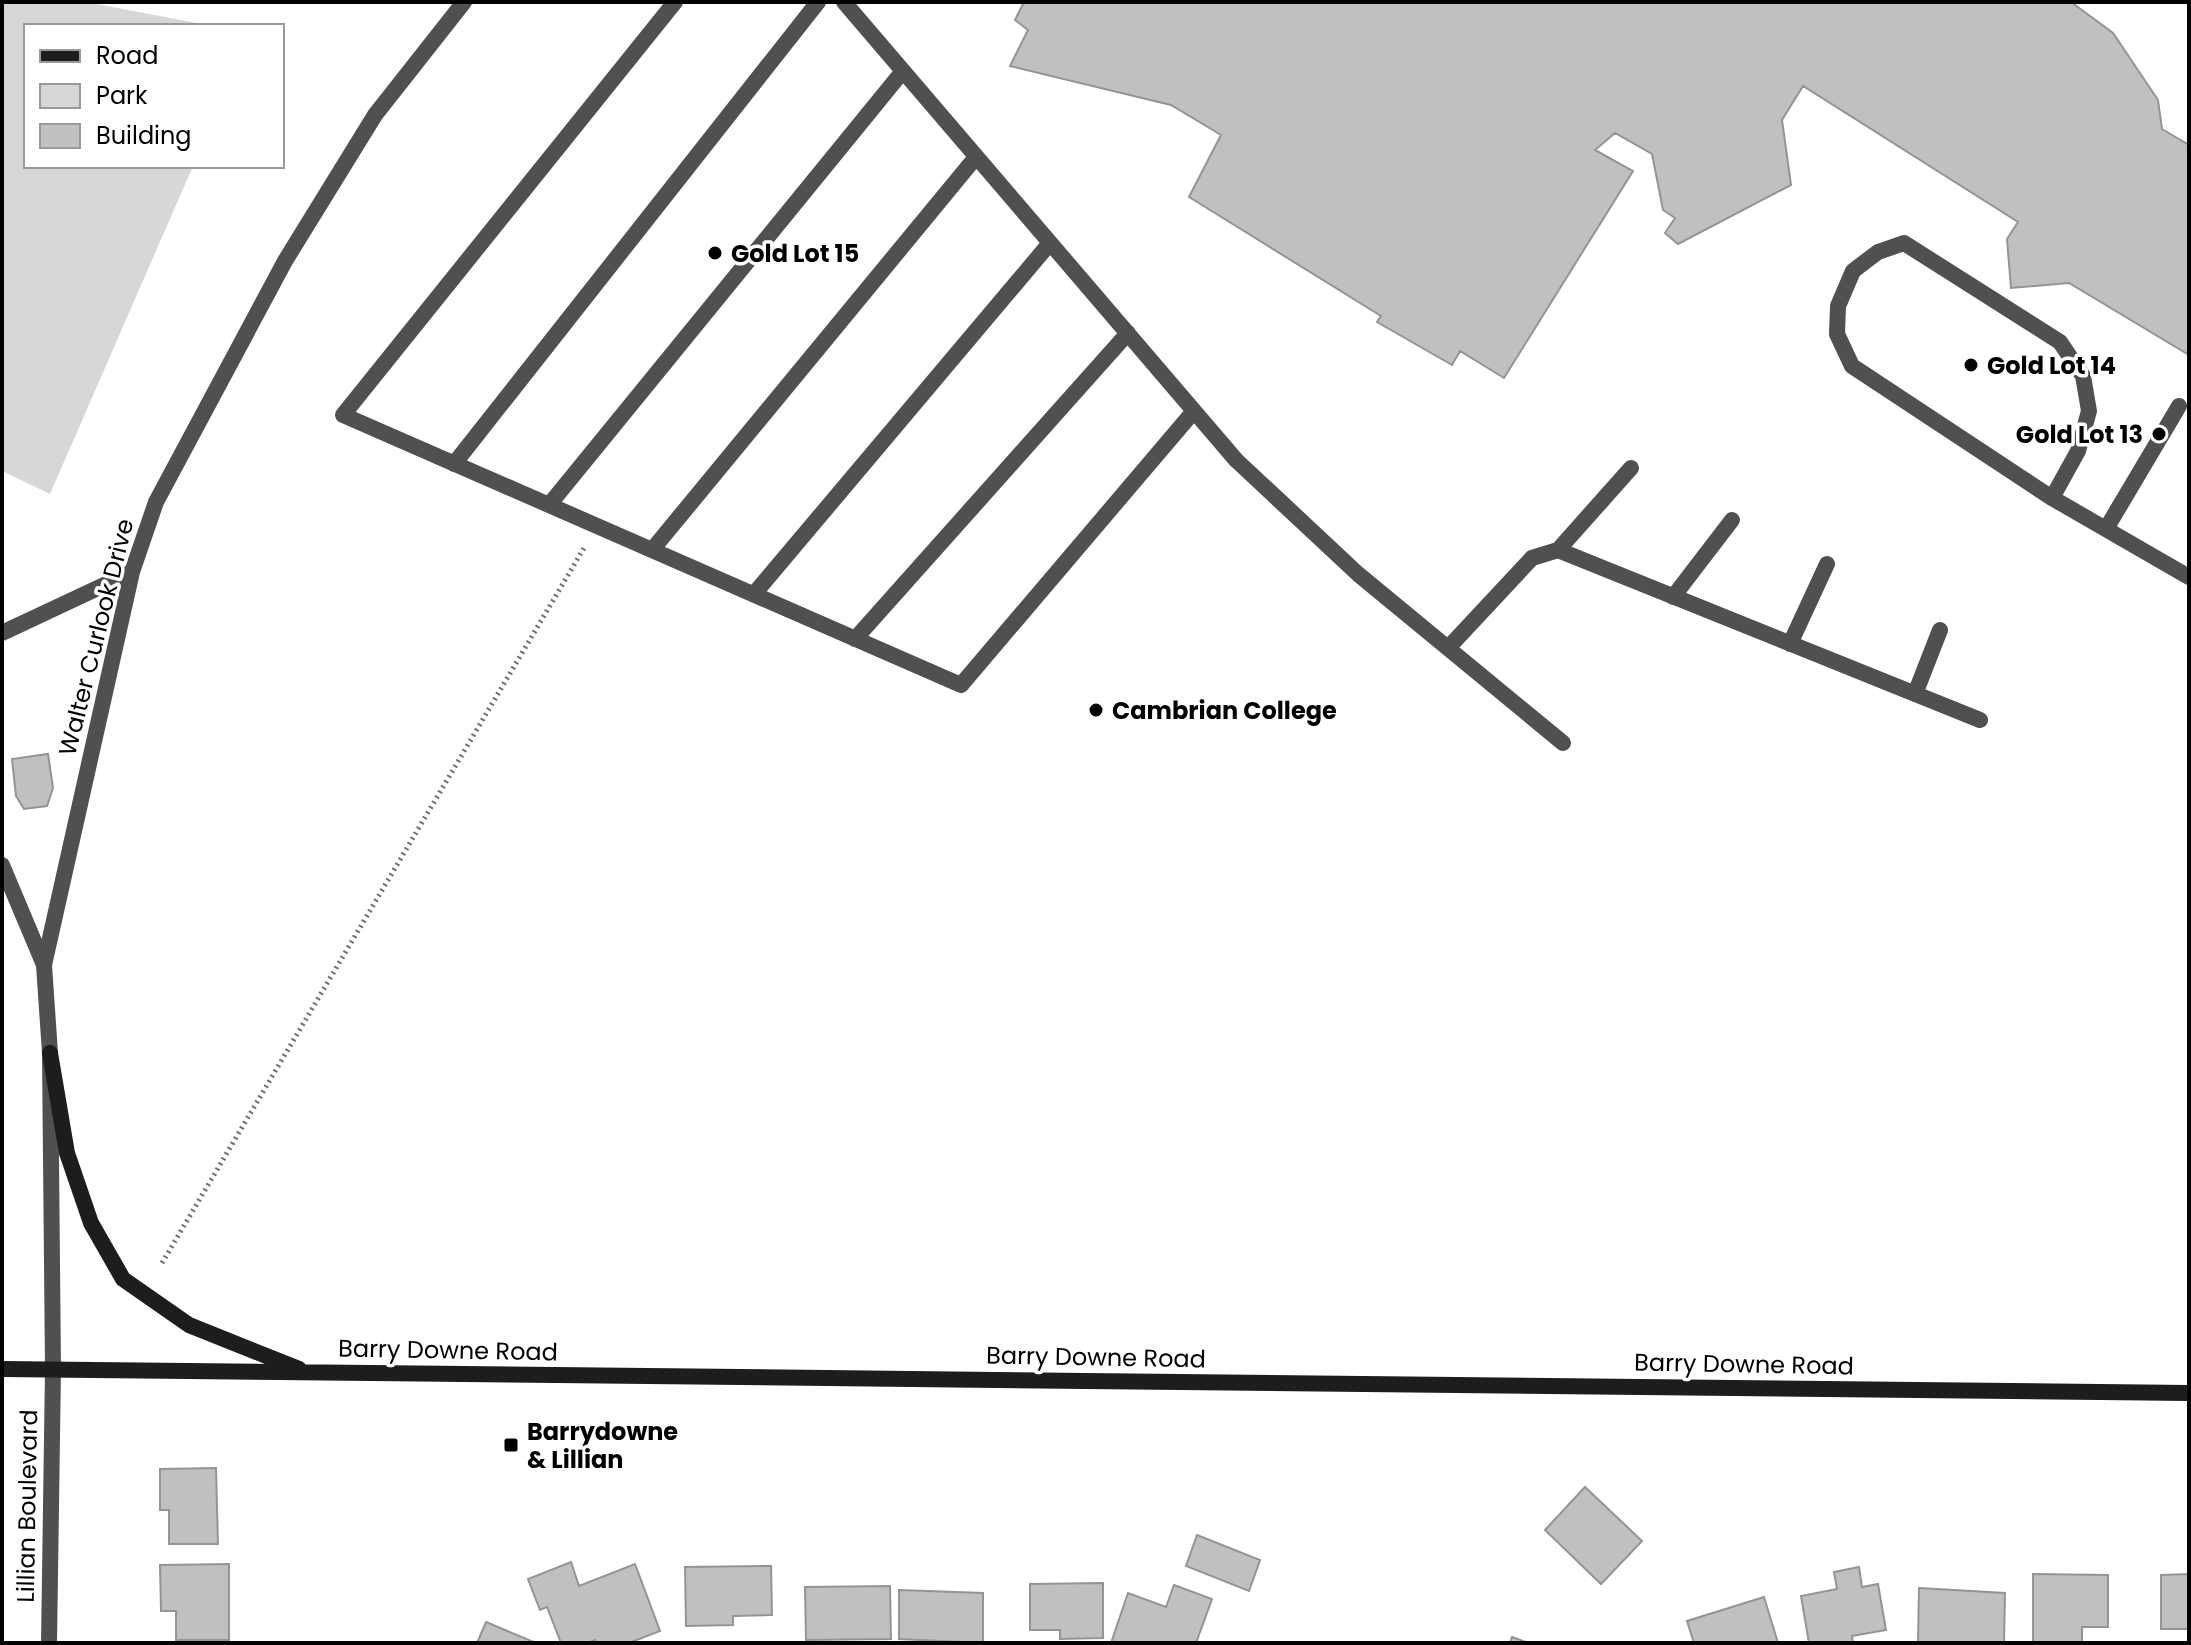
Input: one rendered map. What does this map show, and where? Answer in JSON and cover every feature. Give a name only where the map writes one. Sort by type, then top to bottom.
[{"type":"main road","points":[[50,1053],[67,1153],[91,1223],[123,1279],[189,1325],[308,1373]]},
{"type":"main road","name":"Barry Downe Road","points":[[2,1369],[2189,1393]]},
{"type":"street","name":"Walter Curlook Drive","points":[[53,1369],[50,1053],[44,965],[132,572],[156,502],[285,261],[375,115],[464,2]]},
{"type":"street","points":[[675,2],[343,415],[961,685],[1194,411]]},
{"type":"street","points":[[454,464],[818,2]]},
{"type":"street","points":[[852,5],[903,71],[1247,471],[1358,574],[1563,743]]},
{"type":"street","points":[[549,505],[903,71]]},
{"type":"street","points":[[652,550],[976,157]]},
{"type":"street","points":[[754,594],[1050,243]]},
{"type":"street","points":[[2052,498],[2078,451],[2089,411],[2083,376],[2060,342],[1904,243],[1878,252],[1853,271],[1838,306],[1837,334],[1852,366],[2052,498],[2189,577]]},
{"type":"street","points":[[855,639],[1128,333]]},
{"type":"street","points":[[2106,529],[2179,406]]},
{"type":"street","points":[[1448,648],[1532,558],[1558,550],[1631,468]]},
{"type":"street","points":[[1673,597],[1732,520]]},
{"type":"street","points":[[1558,550],[1980,720]]},
{"type":"street","points":[[1790,644],[1827,564]]},
{"type":"street","points":[[2,633],[132,572]]},
{"type":"street","points":[[1915,694],[1940,630]]},
{"type":"street","points":[[2,865],[44,965]]},
{"type":"street","name":"Lillian Boulevard","points":[[49,1643],[53,1369]]},
{"type":"path","points":[[162,1263],[597,526]]},
{"type":"green space","points":[[2,2],[86,2],[202,24],[24,24],[24,168],[192,168],[50,494],[2,471]]},
{"type":"building","points":[[1024,2],[2071,2],[2113,33],[2158,100],[2162,129],[2189,145],[2189,355],[2069,283],[2011,288],[2007,239],[2018,222],[1803,86],[1782,120],[1791,185],[1678,244],[1665,233],[1675,218],[1663,210],[1652,154],[1615,133],[1595,150],[1633,171],[1504,378],[1460,351],[1452,365],[1377,322],[1381,316],[1189,197],[1221,135],[1171,105],[1010,66],[1028,30],[1015,20]]},
{"type":"building","points":[[48,754],[53,788],[47,806],[24,809],[16,796],[12,759]]},
{"type":"building","points":[[216,1468],[218,1544],[169,1544],[169,1510],[160,1510],[160,1469]]},
{"type":"building","points":[[1585,1487],[1642,1541],[1601,1584],[1545,1530]]},
{"type":"building","points":[[1197,1535],[1260,1560],[1249,1591],[1186,1566]]},
{"type":"building","points":[[571,1562],[579,1586],[635,1564],[660,1631],[629,1643],[596,1643],[595,1640],[561,1643],[547,1607],[540,1610],[528,1579]]},
{"type":"building","points":[[229,1564],[229,1640],[176,1640],[176,1611],[161,1611],[160,1565]]},
{"type":"building","points":[[771,1566],[772,1615],[733,1616],[733,1625],[686,1626],[685,1567]]},
{"type":"building","points":[[1859,1567],[1862,1587],[1878,1584],[1886,1630],[1852,1636],[1853,1643],[1809,1643],[1801,1596],[1837,1589],[1834,1572]]},
{"type":"building","points":[[2033,1574],[2108,1575],[2108,1627],[2082,1627],[2082,1643],[2033,1643]]},
{"type":"building","points":[[2189,1574],[2189,1629],[2161,1629],[2161,1575]]},
{"type":"building","points":[[1103,1583],[1103,1638],[1060,1639],[1060,1630],[1030,1630],[1030,1584]]},
{"type":"building","points":[[1174,1585],[1212,1599],[1196,1643],[1111,1643],[1128,1593],[1166,1607]]},
{"type":"building","points":[[890,1586],[891,1639],[806,1640],[805,1587]]},
{"type":"building","points":[[1919,1588],[2005,1593],[2004,1643],[1918,1643]]},
{"type":"building","points":[[899,1590],[983,1593],[983,1643],[899,1639]]},
{"type":"building","points":[[1764,1597],[1778,1643],[1694,1643],[1687,1621]]},
{"type":"building","points":[[486,1622],[536,1643],[477,1643]]},
{"type":"building","points":[[1512,1637],[1529,1643],[1510,1643]]},
{"type":"place","name":"Gold Lot 15","points":[[715,253]]},
{"type":"place","name":"Gold Lot 14","points":[[1971,365]]},
{"type":"place","name":"Gold Lot 13","points":[[2159,434]]},
{"type":"place","name":"Cambrian College","points":[[1096,710]]},
{"type":"place","name":"Barrydowne & Lillian","points":[[511,1445]]}]
